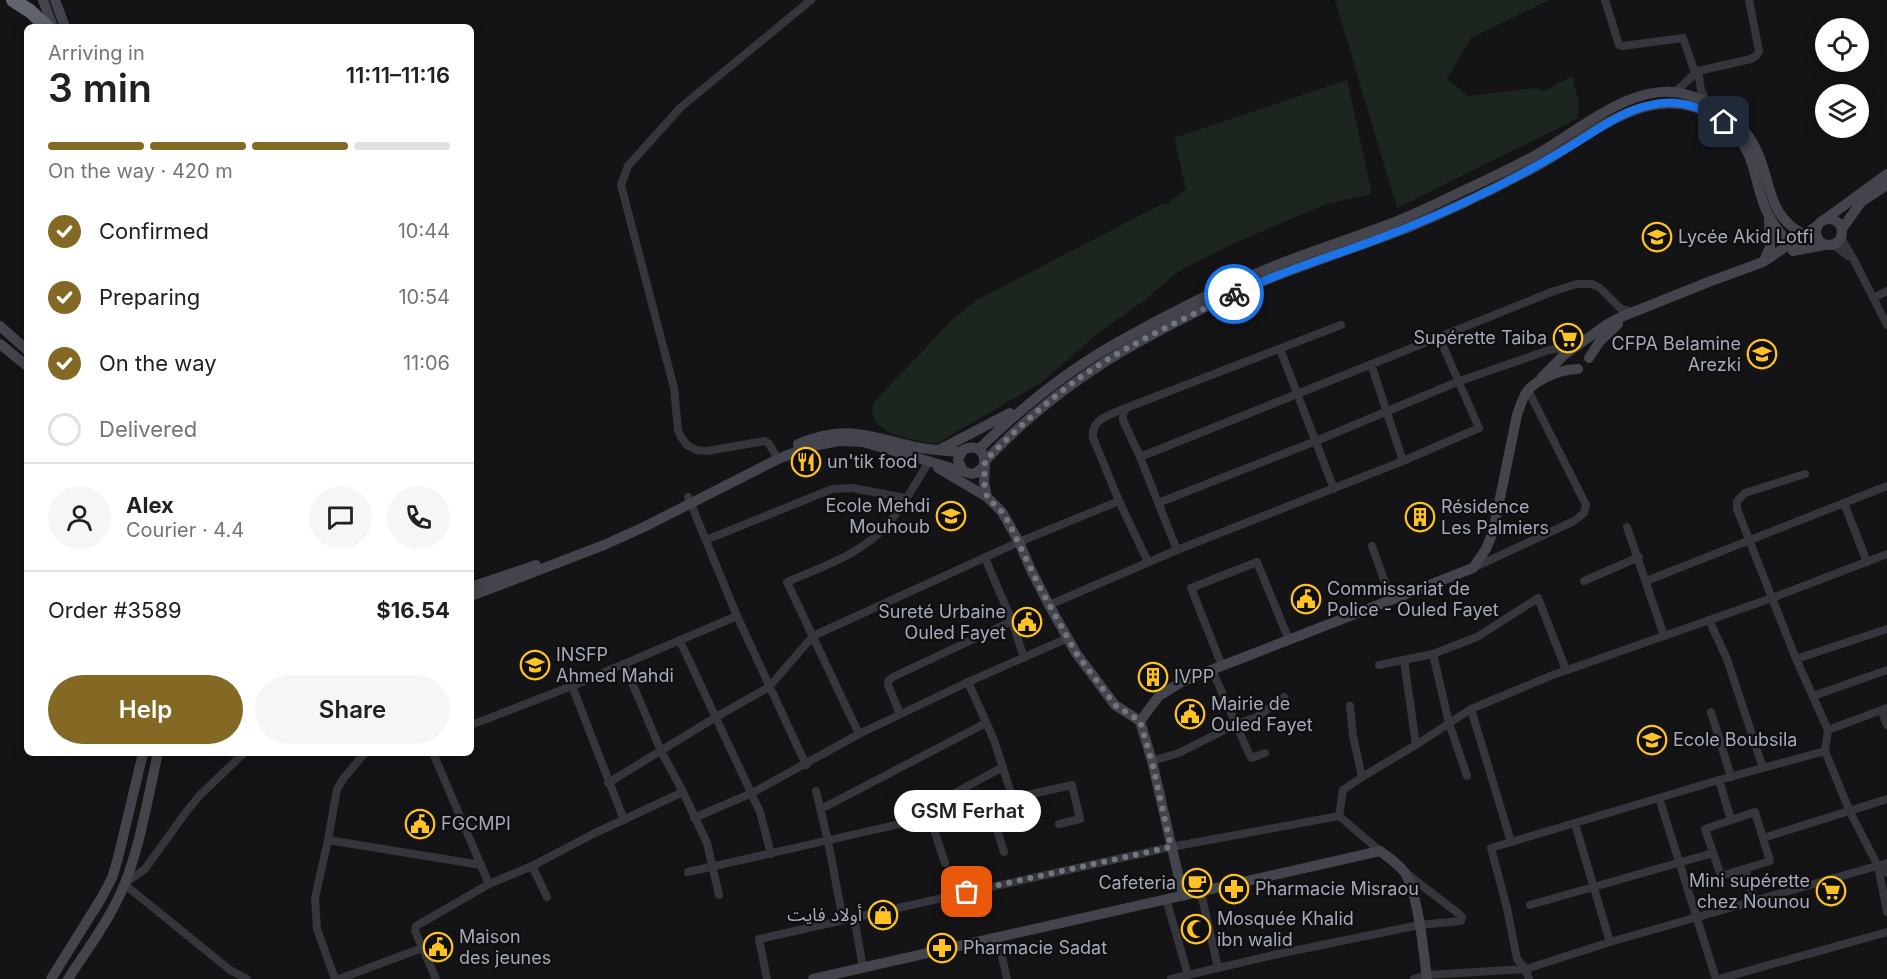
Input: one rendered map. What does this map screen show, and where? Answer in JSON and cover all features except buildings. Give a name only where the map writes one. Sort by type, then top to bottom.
[{"type":"highway","points":[[13,0],[44,24]]},
{"type":"main road","points":[[43,0],[51,24]]},
{"type":"main road","points":[[55,0],[64,24]]},
{"type":"main road","points":[[937,451],[995,422],[1110,347],[1206,296],[1274,266],[1390,224],[1436,204],[1538,154],[1623,103],[1654,92],[1684,93],[1706,101],[1717,106],[1741,126],[1760,158],[1777,211],[1788,224],[1804,235]]},
{"type":"main road","points":[[776,456],[839,441],[863,442],[972,474],[976,473],[1016,430],[1079,378],[1140,341],[1245,289],[1410,227],[1441,213],[1539,165],[1628,112],[1663,102],[1697,107],[1724,122],[1751,161],[1768,215],[1770,247],[1763,262]]},
{"type":"main road","points":[[1794,247],[1804,235],[1887,174]]},
{"type":"main road","points":[[1140,721],[1160,696],[1183,681],[1473,568],[1486,549],[1493,532],[1517,415],[1532,387],[1564,355],[1606,325],[1635,312],[1763,262],[1794,247],[1835,239],[1861,202],[1887,185]]},
{"type":"main road","points":[[1768,215],[1794,247]]},
{"type":"main road","points":[[1833,219],[1840,225],[1835,239],[1817,239],[1816,230],[1820,223],[1833,219]]},
{"type":"main road","points":[[1532,387],[1562,371],[1584,367],[1608,332],[1635,312]]},
{"type":"main road","points":[[0,327],[24,347]]},
{"type":"main road","points":[[0,344],[24,364]]},
{"type":"main road","points":[[1578,369],[1569,363],[1568,356],[1572,350],[1583,349],[1589,358]]},
{"type":"main road","points":[[979,449],[1041,394]]},
{"type":"main road","points":[[474,595],[604,545],[776,456],[825,434],[846,432],[873,436],[937,451],[961,452],[971,447],[979,449],[985,461],[984,482],[987,497]]},
{"type":"main road","points":[[961,452],[958,460],[962,470],[1002,512],[1076,653],[1115,705],[1140,721],[1152,762],[1183,896]]},
{"type":"main road","points":[[910,456],[946,472],[987,497]]},
{"type":"main road","points":[[474,586],[573,551],[689,500]]},
{"type":"main road","points":[[51,979],[112,878],[142,756]]},
{"type":"main road","points":[[68,979],[115,905],[124,884],[132,861],[157,756]]},
{"type":"main road","points":[[813,979],[1380,851],[1405,872],[1412,889],[1427,977]]},
{"type":"street","points":[[776,456],[768,442],[765,441],[707,451],[687,446],[681,437],[678,430],[674,388],[621,185],[628,166],[681,107],[811,0]]},
{"type":"street","points":[[1605,0],[1618,45],[1683,38],[1706,101]]},
{"type":"street","points":[[1674,93],[1696,72],[1756,57],[1759,51],[1749,0]]},
{"type":"street","points":[[1835,239],[1854,261],[1887,325]]},
{"type":"street","points":[[1140,457],[1554,291],[1577,284],[1592,284],[1600,288],[1621,309],[1635,312]]},
{"type":"street","points":[[1873,298],[1887,291]]},
{"type":"street","points":[[1148,562],[1093,438],[1093,426],[1100,420],[1126,408],[1341,325]]},
{"type":"street","points":[[1049,605],[1177,550],[1334,489],[1479,428],[1439,337]]},
{"type":"street","points":[[1158,503],[1457,382],[1550,350],[1562,348],[1572,350]]},
{"type":"street","points":[[1280,349],[1334,489]]},
{"type":"street","points":[[1371,364],[1403,461]]},
{"type":"street","points":[[1473,568],[1563,526],[1584,513],[1586,505],[1532,387]]},
{"type":"street","points":[[1126,408],[1123,420],[1177,550]]},
{"type":"street","points":[[859,734],[787,582],[864,545],[886,526],[928,463]]},
{"type":"street","points":[[1805,474],[1745,493],[1739,498],[1737,509],[1796,659],[1828,730],[1825,751],[1850,812],[1878,866],[1887,912]]},
{"type":"street","points":[[1646,581],[1887,486]]},
{"type":"street","points":[[706,540],[832,489],[852,488],[906,498]]},
{"type":"street","points":[[689,500],[737,616],[806,765]]},
{"type":"street","points":[[608,783],[769,687],[813,636],[1019,542],[1119,501]]},
{"type":"street","points":[[1844,503],[1867,562]]},
{"type":"street","points":[[1627,527],[1664,636]]},
{"type":"street","points":[[1372,546],[1391,599]]},
{"type":"street","points":[[1338,816],[1343,790],[1471,709],[1566,670],[1772,598],[1887,554]]},
{"type":"street","points":[[1584,581],[1639,557]]},
{"type":"street","points":[[985,558],[1012,621],[1024,658]]},
{"type":"street","points":[[1265,753],[1251,758],[1236,724],[1191,588],[1257,562],[1289,640]]},
{"type":"street","points":[[1379,665],[1433,654],[1477,637],[1538,598],[1566,670]]},
{"type":"street","points":[[474,724],[572,686],[737,616]]},
{"type":"street","points":[[1709,620],[1727,658],[1763,768]]},
{"type":"street","points":[[900,714],[888,685],[892,677],[1012,621]]},
{"type":"street","points":[[1796,659],[1887,629]]},
{"type":"street","points":[[694,818],[752,793],[900,714],[1068,638]]},
{"type":"street","points":[[680,641],[752,793],[760,812],[771,854]]},
{"type":"street","points":[[1433,654],[1449,723],[1467,776]]},
{"type":"street","points":[[1404,660],[1416,745]]},
{"type":"street","points":[[624,664],[661,751],[707,843],[719,895]]},
{"type":"street","points":[[1813,696],[1887,670]]},
{"type":"street","points":[[968,682],[994,740],[1013,799]]},
{"type":"street","points":[[572,686],[624,820]]},
{"type":"street","points":[[1152,762],[1179,753],[1236,724],[1257,717],[1284,697]]},
{"type":"street","points":[[1350,706],[1353,736],[1362,777]]},
{"type":"street","points":[[1471,709],[1511,842]]},
{"type":"street","points":[[1828,730],[1884,709],[1887,725]]},
{"type":"street","points":[[1711,712],[1731,777]]},
{"type":"street","points":[[821,809],[986,723]]},
{"type":"street","points":[[1529,979],[1526,969],[1517,959],[1507,908],[1491,848],[1825,751]]},
{"type":"street","points":[[241,756],[200,795],[145,869],[124,884],[230,970],[247,979]]},
{"type":"street","points":[[362,756],[337,789],[315,898],[316,929],[337,979],[422,948]]},
{"type":"street","points":[[435,756],[489,885]]},
{"type":"street","points":[[894,826],[1003,767]]},
{"type":"street","points":[[1719,780],[1731,820]]},
{"type":"street","points":[[688,872],[1072,785],[1080,819],[1059,824]]},
{"type":"street","points":[[816,790],[843,920]]},
{"type":"street","points":[[436,979],[415,931],[416,926],[489,885],[683,792]]},
{"type":"street","points":[[1659,798],[1717,979],[1887,932]]},
{"type":"street","points":[[1763,838],[1887,799]]},
{"type":"street","points":[[989,804],[1004,852]]},
{"type":"street","points":[[1755,812],[1763,838],[1770,861],[1721,876],[1705,829],[1755,812]]},
{"type":"street","points":[[767,979],[759,939],[1171,847],[1338,816]]},
{"type":"street","points":[[1338,816],[1380,851]]},
{"type":"street","points":[[930,817],[945,863]]},
{"type":"street","points":[[1575,824],[1610,942]]},
{"type":"street","points":[[328,840],[481,865]]},
{"type":"street","points":[[1530,905],[1713,854]]},
{"type":"street","points":[[1414,979],[1526,969],[1610,942],[1887,863]]},
{"type":"street","points":[[532,866],[547,897]]},
{"type":"street","points":[[1878,866],[1887,873]]},
{"type":"street","points":[[1745,869],[1755,902]]},
{"type":"street","points":[[1171,979],[1419,925],[1461,921],[1462,917],[1405,872]]},
{"type":"street","points":[[1201,892],[1218,968]]},
{"type":"street","points":[[1166,899],[1188,975]]},
{"type":"street","points":[[854,917],[863,968]]},
{"type":"street","points":[[998,938],[1007,979]]},
{"type":"shaded area","points":[[1335,0],[1549,0],[1471,38],[1447,79],[1468,96],[1537,88],[1545,91],[1572,76],[1579,104],[1577,119],[1397,208]]},
{"type":"shaded area","points":[[1347,80],[1372,194],[1326,204],[1237,242],[1175,274],[1146,299],[1096,335],[1042,382],[936,444],[893,434],[876,422],[872,413],[874,402],[950,322],[975,301],[1162,204],[1169,203],[1186,189],[1174,138]]},
{"type":"way so far","points":[[967,892],[1171,847],[1152,762],[1140,721],[1115,705],[1076,653],[1040,588],[1009,523],[987,497],[984,482],[985,461],[1000,444],[1079,378],[1140,341],[1234,294]]},
{"type":"place","name":"Lycée Akid Lotfi","points":[[1657,237]]},
{"type":"place","name":"Supérette Taiba","points":[[1568,338]]},
{"type":"place","name":"CFPA Belamine Arezki","points":[[1762,354]]},
{"type":"place","name":"un'tik food","points":[[806,462]]},
{"type":"place","name":"Ecole Mehdi Mouhoub","points":[[951,516]]},
{"type":"place","name":"Résidence Les Palmiers","points":[[1420,517]]},
{"type":"place","name":"Commissariat de Police - Ouled Fayet","points":[[1306,599]]},
{"type":"place","name":"Sureté Urbaine Ouled Fayet","points":[[1027,622]]},
{"type":"place","name":"INSFP Ahmed Mahdi","points":[[535,665]]},
{"type":"place","name":"IVPP","points":[[1153,677]]},
{"type":"place","name":"Mairie de Ouled Fayet","points":[[1190,714]]},
{"type":"place","name":"Ecole Boubsila","points":[[1652,740]]},
{"type":"place","name":"FGCMPI","points":[[420,824]]},
{"type":"place","name":"Cafeteria","points":[[1197,883]]},
{"type":"place","name":"Pharmacie Misraou","points":[[1234,889]]},
{"type":"place","name":"Mini supérette chez Nounou","points":[[1831,891]]},
{"type":"place","name":"GSM Ferhat","points":[[967,892]]},
{"type":"place","name":"أولاد فايت","points":[[883,915]]},
{"type":"place","name":"Mosquée Khalid ibn walid","points":[[1196,929]]},
{"type":"place","name":"Maison des jeunes","points":[[438,947]]},
{"type":"place","name":"Pharmacie Sadat","points":[[942,948]]},
{"type":"route","points":[[1234,294],[1280,274],[1410,227],[1441,213],[1539,165],[1628,112],[1663,102],[1680,103],[1697,107],[1724,122]]}]
